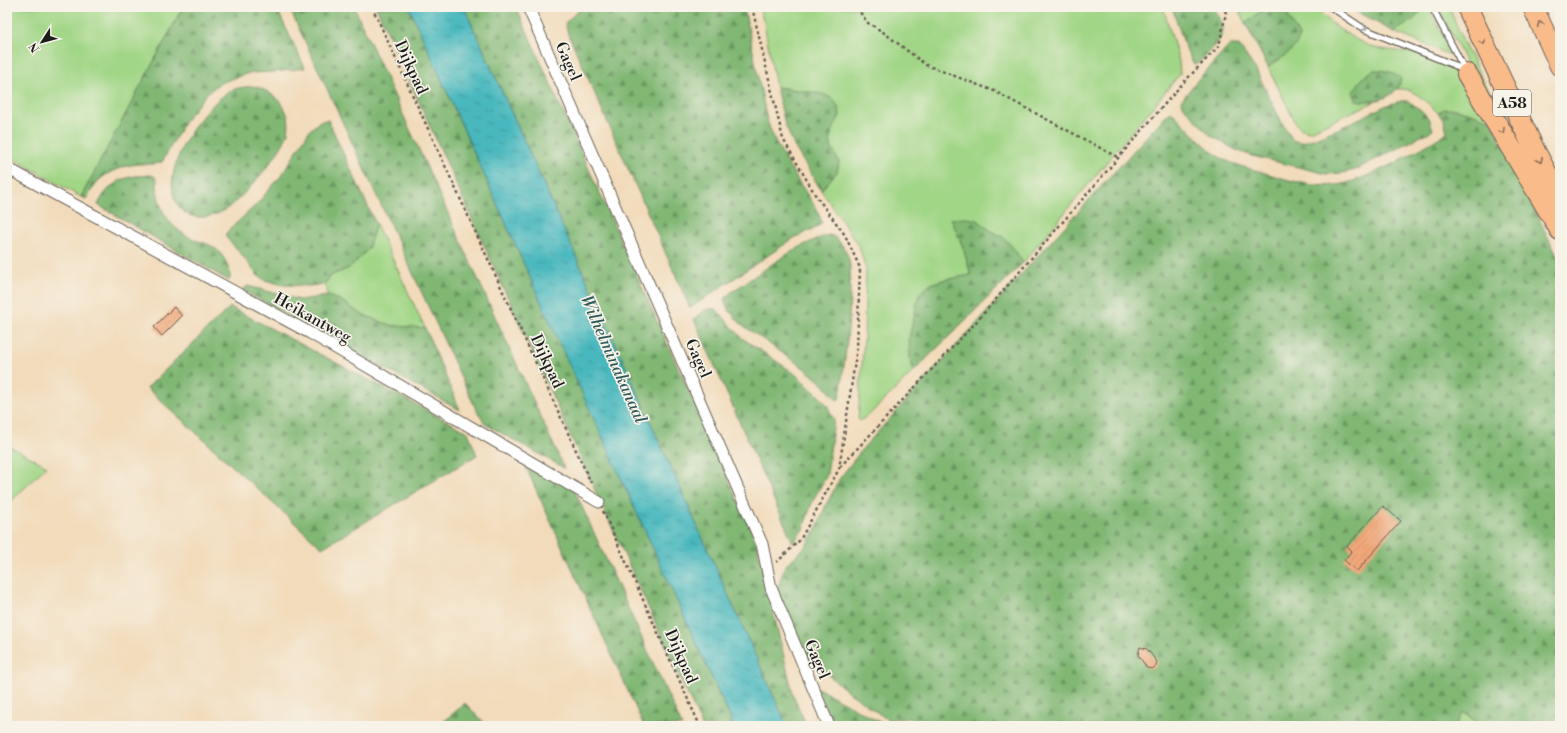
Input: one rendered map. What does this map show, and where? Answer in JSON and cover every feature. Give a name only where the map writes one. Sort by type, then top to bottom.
[{"type":"highway","name":"A58","points":[[1467,7],[1535,151],[1560,198]]},
{"type":"highway","points":[[1533,7],[1560,66]]},
{"type":"highway","name":"A58","points":[[1468,74],[1560,230]]},
{"type":"street","name":"Gagel","points":[[528,7],[762,544],[771,588],[829,726]]},
{"type":"street","name":"Heikantweg","points":[[7,168],[310,333],[599,502]]},
{"type":"lane","name":"A58","points":[[1331,7],[1364,29],[1454,65],[1468,74]]},
{"type":"lane","name":"A58","points":[[1432,7],[1468,74]]},
{"type":"path","name":"Dijkpad","points":[[372,7],[700,726]]},
{"type":"path","points":[[752,7],[783,139],[816,196],[845,235],[860,268],[857,348],[839,469]]},
{"type":"path","points":[[858,7],[868,23],[883,32],[926,65],[994,91],[1119,158]]},
{"type":"path","points":[[768,570],[800,540],[839,469],[977,321],[1183,83],[1219,46],[1226,13],[1223,7]]},
{"type":"green space","points":[[7,7],[183,7],[81,197],[7,155]]},
{"type":"green space","points":[[183,7],[276,7],[305,68],[274,72],[249,73],[220,83],[207,93],[185,121],[162,162],[127,166],[106,174],[98,181],[86,199],[81,197]]},
{"type":"green space","points":[[289,7],[354,7],[564,468],[485,424],[475,407]]},
{"type":"green space","points":[[376,7],[409,7],[558,340],[734,726],[702,726]]},
{"type":"green space","points":[[464,7],[516,7],[756,541],[794,698],[807,726],[787,726]]},
{"type":"green space","points":[[582,7],[744,7],[770,129],[783,155],[814,205],[822,223],[794,238],[690,308],[568,33],[565,23]]},
{"type":"green space","points":[[759,7],[1163,7],[1179,61],[1180,74],[1023,263],[1014,249],[1003,237],[991,231],[976,219],[951,219],[963,247],[971,275],[943,280],[931,284],[910,358],[914,371],[871,413],[860,421],[858,419],[864,338],[866,270],[860,249],[821,190],[837,172],[839,162],[831,147],[830,136],[840,115],[823,94],[776,87],[764,23]]},
{"type":"green space","points":[[1172,7],[1214,7],[1220,19],[1223,31],[1220,40],[1197,64],[1194,64],[1187,52]]},
{"type":"green space","points":[[1237,7],[1267,7],[1245,23]]},
{"type":"green space","points":[[1267,7],[1283,7],[1299,36],[1296,45],[1292,50],[1268,67],[1245,23]]},
{"type":"green space","points":[[1283,7],[1314,7],[1336,27],[1355,39],[1374,48],[1420,54],[1453,69],[1463,77],[1491,120],[1457,110],[1438,113],[1420,96],[1409,90],[1397,89],[1400,83],[1391,72],[1373,70],[1361,101],[1374,102],[1310,131],[1302,129],[1296,124],[1268,67],[1295,46],[1299,36]]},
{"type":"green space","points":[[1348,7],[1425,7],[1414,19],[1394,32]]},
{"type":"green space","points":[[1425,7],[1428,7],[1452,51],[1450,55],[1394,32],[1414,19]]},
{"type":"green space","points":[[1438,7],[1449,7],[1463,41],[1494,101],[1492,103],[1465,61]]},
{"type":"green space","points":[[1230,45],[1240,47],[1256,70],[1282,123],[1294,141],[1302,142],[1313,139],[1340,128],[1387,105],[1401,101],[1408,101],[1421,110],[1430,120],[1433,130],[1355,170],[1342,173],[1327,174],[1252,156],[1236,150],[1210,135],[1185,108],[1181,101],[1195,83]]},
{"type":"green space","points":[[1373,70],[1395,74],[1401,79],[1399,86],[1395,91],[1383,98],[1369,101],[1356,100],[1353,92],[1361,80]]},
{"type":"green space","points":[[253,86],[261,88],[275,97],[285,109],[289,124],[285,140],[270,163],[250,187],[231,206],[223,211],[207,217],[196,217],[185,213],[181,209],[174,195],[173,179],[177,160],[185,142],[196,124],[222,97],[235,89]]},
{"type":"green space","points":[[776,87],[823,94],[833,99],[838,106],[840,115],[830,136],[831,147],[839,162],[837,172],[821,190],[794,146],[785,124]]},
{"type":"green space","points":[[1444,109],[1457,109],[1491,120],[1560,262],[1560,726],[1482,726],[1463,712],[1456,726],[919,726],[910,718],[888,720],[850,693],[803,654],[776,592],[785,566],[805,547],[816,530],[826,505],[840,478],[864,447],[1169,112],[1174,114],[1208,148],[1225,160],[1244,167],[1302,183],[1325,186],[1347,183],[1372,174],[1398,162],[1445,134],[1447,131],[1444,121],[1438,113]]},
{"type":"green space","points":[[328,120],[376,224],[368,249],[349,268],[332,275],[324,284],[310,286],[283,285],[265,280],[257,275],[239,251],[230,242],[226,236],[226,233],[257,204],[282,175],[309,131],[320,121]]},
{"type":"green space","points":[[149,175],[154,176],[157,180],[157,190],[161,207],[170,222],[184,234],[211,245],[219,252],[228,267],[230,279],[228,280],[98,205],[108,189],[123,179]]},
{"type":"green space","points":[[951,219],[976,219],[991,231],[1003,237],[1014,249],[1023,263],[914,371],[910,358],[909,338],[919,294],[931,284],[943,280],[971,275],[963,247]]},
{"type":"green space","points":[[376,224],[425,328],[400,326],[376,321],[368,318],[337,299],[328,296],[324,284],[332,275],[349,268],[368,248]]},
{"type":"green space","points":[[829,235],[836,238],[844,248],[849,260],[850,270],[850,301],[847,342],[840,395],[839,399],[837,400],[823,384],[804,368],[741,324],[728,309],[724,300],[730,293],[790,252],[803,245]]},
{"type":"green space","points":[[248,286],[300,300],[328,296],[340,300],[361,314],[394,326],[425,328],[460,410],[242,290]]},
{"type":"green space","points":[[230,307],[468,432],[477,455],[322,548],[147,388]]},
{"type":"green space","points":[[716,309],[742,338],[794,373],[827,405],[834,420],[827,475],[813,500],[803,529],[793,543],[694,319],[705,310]]},
{"type":"green space","points":[[7,445],[47,466],[7,505]]},
{"type":"green space","points":[[523,461],[573,487],[682,726],[644,726]]},
{"type":"green space","points":[[816,687],[887,726],[834,726]]},
{"type":"green space","points":[[465,703],[487,726],[439,726]]},
{"type":"green space","points":[[1463,712],[1482,726],[1456,726]]},
{"type":"water","name":"Wilhelminakanaal","points":[[409,7],[464,7],[787,726],[734,726],[558,340]]},
{"type":"building","points":[[174,307],[182,316],[162,336],[154,327]]},
{"type":"building","points":[[1383,506],[1401,521],[1357,571],[1344,560],[1352,551],[1347,546]]},
{"type":"building","points":[[1140,647],[1147,649],[1157,662],[1155,667],[1152,669],[1147,668],[1138,655]]}]
